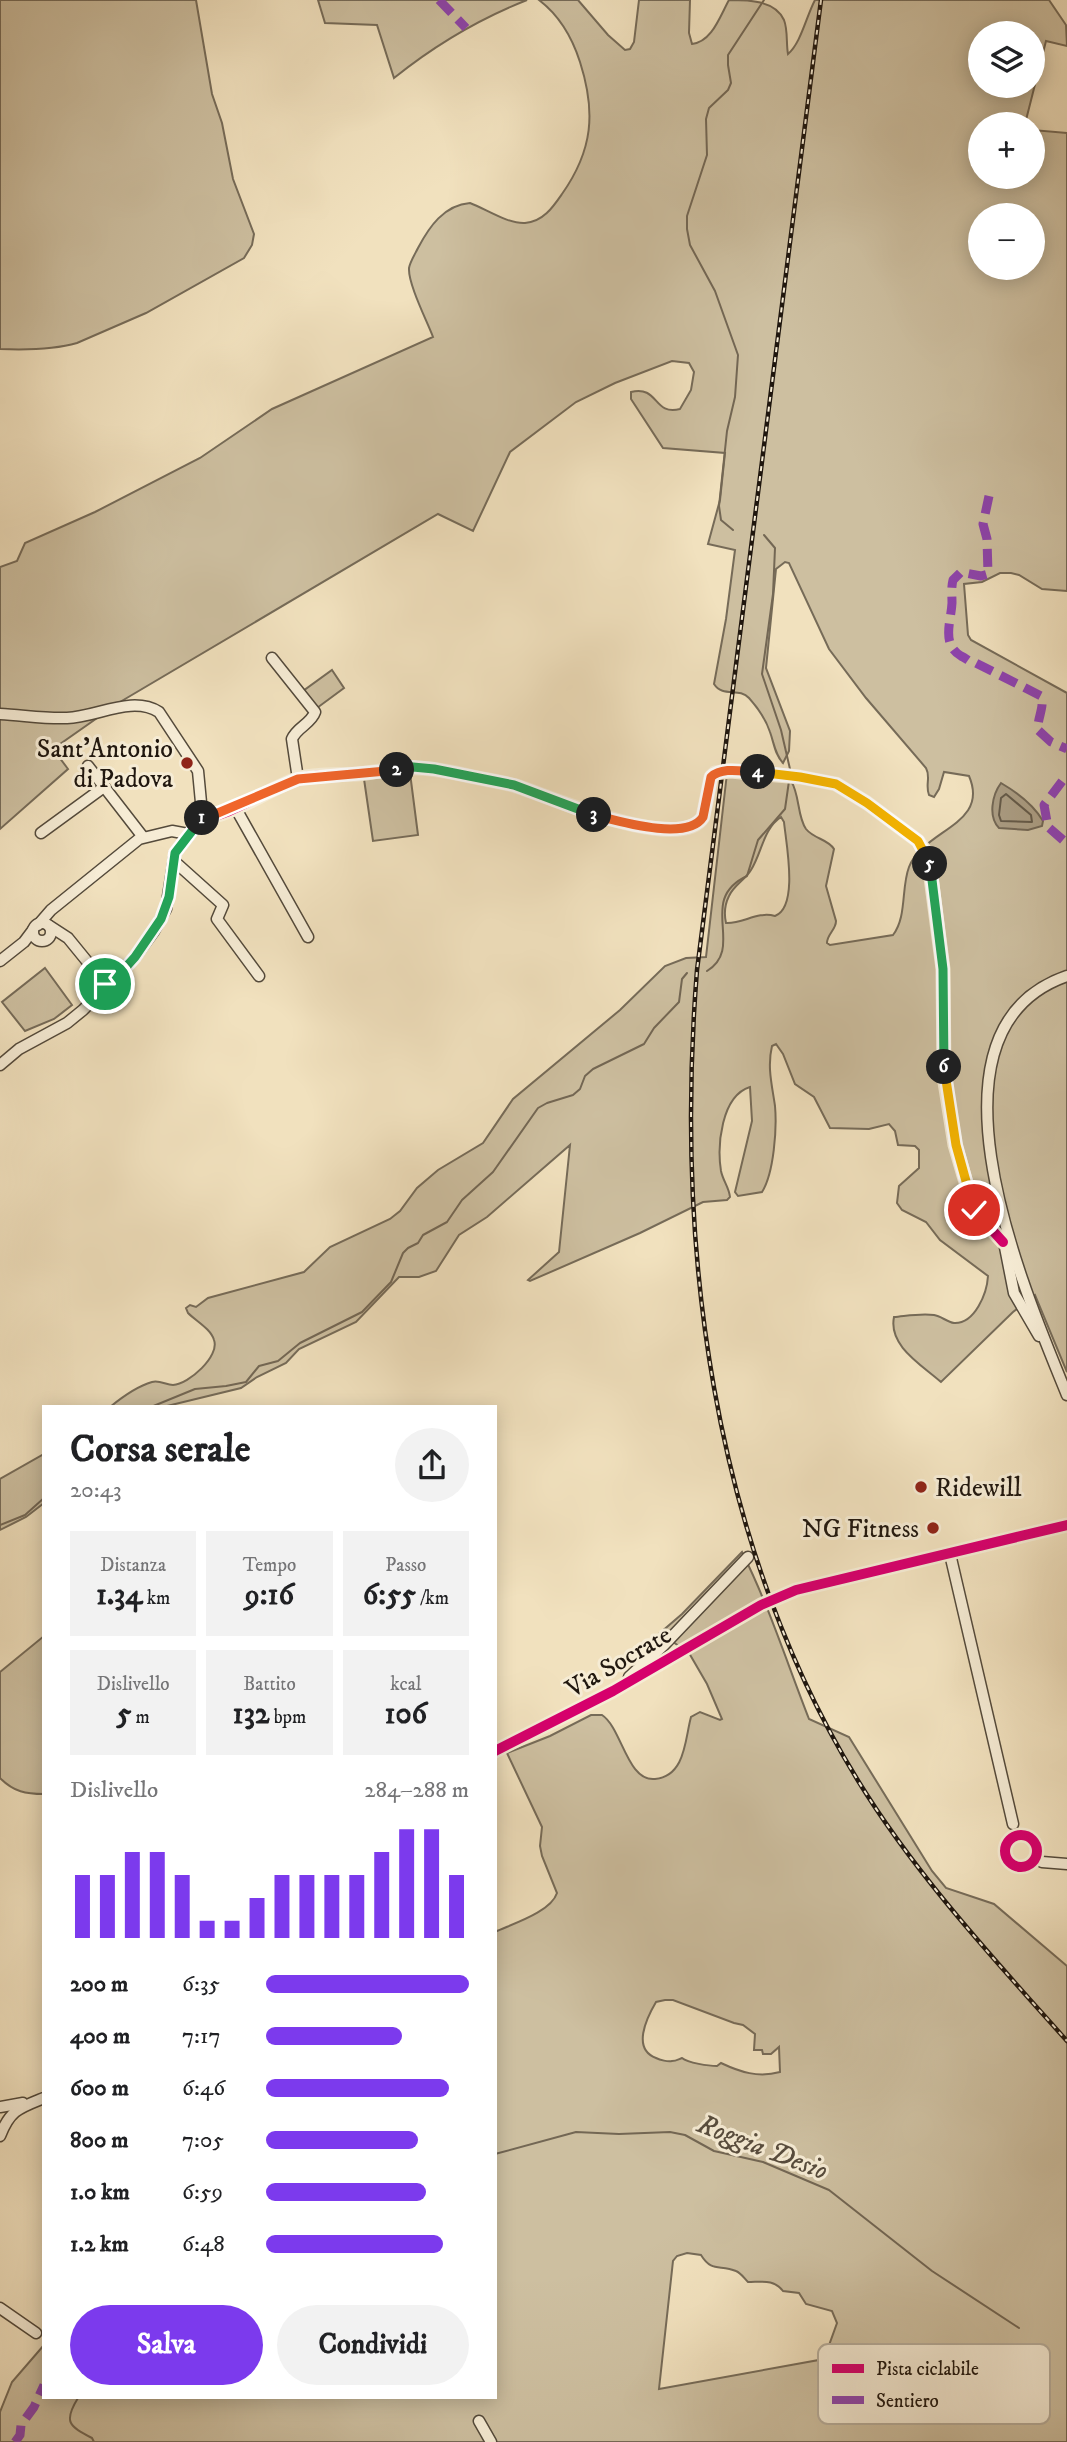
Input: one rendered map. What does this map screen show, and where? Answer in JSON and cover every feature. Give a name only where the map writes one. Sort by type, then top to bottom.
[{"type":"street","points":[[272,658],[315,712],[313,718],[294,734],[292,739],[298,779]]},
{"type":"street","points":[[0,714],[64,719],[145,705],[159,712],[198,771],[201,786],[201,817],[175,853],[169,897],[161,919],[135,957],[108,987],[67,1023],[29,1043],[0,1065]]},
{"type":"street","points":[[88,766],[143,836]]},
{"type":"street","points":[[201,817],[206,818],[235,807],[298,779],[413,767],[514,785],[592,814],[639,826],[676,828],[686,828],[699,823],[703,817],[711,777],[715,773],[730,771],[782,775],[836,784],[918,841],[929,862],[943,969],[944,1076],[956,1145],[974,1210],[1003,1242]]},
{"type":"street","points":[[41,833],[104,787]]},
{"type":"street","points":[[235,807],[309,937]]},
{"type":"street","points":[[0,961],[40,932],[51,910],[143,836],[172,831],[188,834]]},
{"type":"street","points":[[174,861],[223,905],[217,919],[259,976]]},
{"type":"street","points":[[40,932],[74,946],[108,987]]},
{"type":"street","points":[[1048,1348],[1011,1285],[986,1118],[992,1066],[1001,1037],[1014,1011],[1034,992],[1067,976]]},
{"type":"street","points":[[1002,1219],[1067,1395]]},
{"type":"street","points":[[1011,1285],[1015,1282],[1024,1283]]},
{"type":"street","points":[[1017,1299],[1022,1301],[1028,1294]]},
{"type":"street","points":[[1067,1525],[950,1554],[1013,1824],[1011,1838],[1005,1850],[1009,1861],[1017,1866],[1042,1862],[1067,1864]]},
{"type":"street","name":"Via Socrate","points":[[497,1750],[613,1691],[761,1605],[796,1590],[950,1554]]},
{"type":"street","points":[[613,1691],[664,1645],[748,1557]]},
{"type":"street","points":[[1013,1824],[1023,1835],[1031,1838],[1042,1862]]},
{"type":"street","points":[[1011,1838],[1023,1835]]},
{"type":"street","points":[[1029,1864],[1035,1858],[1037,1850]]},
{"type":"street","points":[[1,2128],[1,2107],[42,2098]]},
{"type":"street","points":[[1,2128],[18,2108],[42,2099]]},
{"type":"street","points":[[0,2308],[36,2333]]},
{"type":"street","points":[[480,2421],[491,2442]]},
{"type":"shaded area","points":[[0,0],[196,0],[212,94],[222,123],[233,179],[254,234],[252,245],[244,258],[146,313],[77,343],[49,348],[0,349]]},
{"type":"shaded area","points":[[318,0],[527,0],[458,34],[394,78],[377,25],[325,23]]},
{"type":"shaded area","points":[[539,0],[578,0],[608,35],[625,50],[630,49],[634,42],[639,0],[690,0],[689,33],[692,44],[705,39],[729,0],[768,5],[780,13],[784,20],[788,54],[800,37],[815,0],[1049,0],[1066,25],[1067,46],[1046,41],[1045,45],[1045,21],[968,21],[968,98],[1032,98],[1028,112],[968,112],[968,189],[1045,189],[1045,131],[1067,133],[1067,591],[1042,589],[1011,573],[1000,573],[982,582],[964,584],[968,635],[971,640],[1067,693],[1067,1372],[1035,1295],[1013,1312],[941,1382],[908,1354],[896,1337],[894,1317],[929,1314],[954,1323],[961,1322],[974,1313],[985,1291],[988,1276],[940,1240],[926,1222],[902,1210],[897,1203],[899,1186],[919,1168],[919,1150],[915,1146],[898,1145],[895,1131],[889,1124],[869,1129],[830,1128],[814,1097],[795,1084],[776,1044],[772,1046],[770,1061],[775,1138],[772,1162],[762,1192],[738,1196],[735,1192],[752,1121],[750,1087],[740,1092],[733,1100],[723,1123],[720,1161],[730,1197],[727,1200],[703,1202],[530,1281],[528,1280],[559,1252],[570,1145],[487,1217],[459,1235],[436,1271],[419,1277],[399,1277],[356,1322],[299,1349],[286,1363],[241,1388],[171,1405],[113,1405],[135,1389],[152,1382],[173,1385],[187,1380],[208,1361],[215,1346],[214,1340],[210,1332],[188,1313],[186,1308],[190,1305],[196,1307],[208,1298],[304,1272],[330,1247],[390,1219],[400,1211],[417,1188],[438,1170],[483,1143],[513,1099],[620,1010],[665,966],[686,958],[706,957],[727,773],[791,781],[806,829],[834,849],[826,886],[836,921],[827,940],[830,945],[893,935],[900,920],[909,867],[917,854],[952,826],[971,806],[973,792],[969,776],[944,772],[934,797],[929,795],[926,768],[866,698],[829,649],[789,563],[785,562],[776,569],[766,668],[790,731],[789,751],[783,763],[776,753],[766,723],[749,698],[741,693],[722,691],[714,684],[735,550],[708,544],[720,500],[725,453],[663,448],[631,399],[631,392],[640,391],[652,396],[665,408],[680,409],[691,390],[694,372],[689,363],[672,361],[615,383],[576,402],[510,452],[473,531],[438,514],[120,702],[53,749],[68,769],[0,829],[0,567],[17,561],[25,543],[95,512],[200,458],[272,409],[433,337],[409,275],[411,261],[432,225],[452,208],[470,203],[518,223],[537,220],[555,204],[580,162],[586,146],[590,114],[585,80],[569,36],[559,20]],"holes":[[[781,817],[784,822],[789,888],[782,910],[775,916],[762,915],[726,923],[725,909],[729,896],[751,870],[770,828]]]},
{"type":"shaded area","points":[[332,670],[344,688],[317,708],[303,691]]},
{"type":"shaded area","points":[[410,773],[418,835],[373,841],[364,779]]},
{"type":"shaded area","points":[[45,968],[72,1005],[54,1019],[25,1031],[2,1002]]},
{"type":"shaded area","points":[[42,1455],[42,1505],[26,1517],[0,1530],[0,1479]]},
{"type":"shaded area","points":[[742,1552],[809,1719],[849,1737],[932,1871],[946,1888],[994,1904],[1067,1966],[1067,2442],[0,2442],[0,2412],[12,2382],[42,2347],[42,2399],[497,2399],[497,1931],[539,1912],[557,1893],[542,1856],[542,1827],[507,1753],[550,1736],[591,1715],[602,1715],[615,1731],[638,1772],[646,1778],[655,1779],[673,1771],[682,1755],[691,1717],[700,1712],[722,1719],[707,1684],[689,1653],[660,1633]],"holes":[[[673,2000],[743,2025],[755,2034],[754,2050],[762,2050],[763,2054],[771,2054],[779,2047],[780,2072],[757,2074],[721,2063],[717,2066],[709,2065],[682,2058],[666,2061],[649,2054],[643,2041],[648,2017],[656,2002]],[[687,2253],[701,2255],[709,2264],[736,2271],[748,2282],[772,2283],[783,2291],[799,2293],[806,2304],[832,2311],[837,2323],[829,2344],[1050,2344],[1050,2424],[818,2424],[818,2360],[659,2389],[673,2261],[677,2256]]]},
{"type":"shaded area","points":[[42,1638],[42,1794],[15,1789],[0,1778],[0,1672]]},
{"type":"water","points":[[1001,783],[1030,804],[1043,821],[1042,826],[1028,830],[999,828],[993,818],[992,806]]},
{"type":"waterway","points":[[733,530],[721,520],[719,506],[727,431],[735,397],[738,355],[715,291],[690,245],[687,216],[707,155],[706,119],[709,108],[728,90],[731,83],[728,55],[764,0]]},
{"type":"waterway","points":[[764,535],[775,548],[773,594],[762,674],[781,730],[790,769]]},
{"type":"waterway","points":[[707,971],[718,961],[723,949],[722,910],[725,898],[732,886],[747,876],[758,840],[785,809],[789,781]]},
{"type":"waterway","points":[[156,1405],[195,1389],[246,1382],[259,1366],[278,1361],[300,1343],[362,1312],[391,1282],[403,1253],[418,1243],[423,1235],[447,1222],[462,1200],[493,1172],[538,1108],[573,1095],[593,1069],[644,1044],[654,1028],[679,1002],[682,979],[687,973]]},
{"type":"waterway","points":[[0,1525],[25,1515],[42,1500]]},
{"type":"waterway","name":"Roggia Desio","points":[[497,2153],[576,2132],[670,2132],[685,2135],[714,2151],[763,2162],[829,2190],[932,2271],[1019,2328]]},
{"type":"waterway","name":"Roggia Desio","points":[[78,2399],[71,2413],[71,2422],[94,2442]]},
{"type":"railway","points":[[821,0],[697,970],[692,1074],[692,1178],[699,1283],[714,1388],[736,1490],[767,1590],[807,1687],[857,1779],[904,1848],[956,1914],[1067,2041]]},
{"type":"marked path","points":[[439,0],[466,28]]},
{"type":"marked path","points":[[989,496],[983,524],[987,539],[988,574],[981,576],[961,572],[953,580],[949,639],[955,651],[970,662],[1041,696],[1038,730],[1051,742],[1067,749]]},
{"type":"marked path","points":[[1063,840],[1048,827],[1044,805],[1067,775]]},
{"type":"marked path","points":[[15,2442],[20,2435],[21,2425],[42,2389]]},
{"type":"cycle path","points":[[201,817],[222,814],[300,778],[402,768],[438,770],[506,783],[613,820],[669,830],[690,827],[703,817],[711,777],[715,773],[730,771],[800,777],[836,784],[918,841],[925,851],[929,862],[943,969],[944,1076],[955,1145],[974,1210],[1003,1242]]},
{"type":"cycle path","points":[[497,1750],[613,1691],[761,1605],[796,1590],[1067,1525]]},
{"type":"cycle path","points":[[1021,1835],[1032,1840],[1037,1851],[1032,1862],[1021,1867],[1010,1862],[1005,1851],[1010,1840],[1021,1835]]},
{"type":"place","name":"Sant'Antonio di Padova","points":[[187,763]]},
{"type":"place","name":"Ridewill","points":[[921,1487]]},
{"type":"place","name":"NG Fitness","points":[[933,1528]]},
{"type":"route","points":[[105,984],[108,987],[135,957],[161,919],[169,897],[175,853],[201,817],[206,818],[235,807],[298,779],[413,767],[434,769],[514,785],[592,814],[639,826],[665,828],[686,828],[699,823],[703,817],[711,777],[721,771],[782,775],[836,784],[918,841],[929,862],[943,969],[944,1076],[956,1145],[974,1210]]}]
